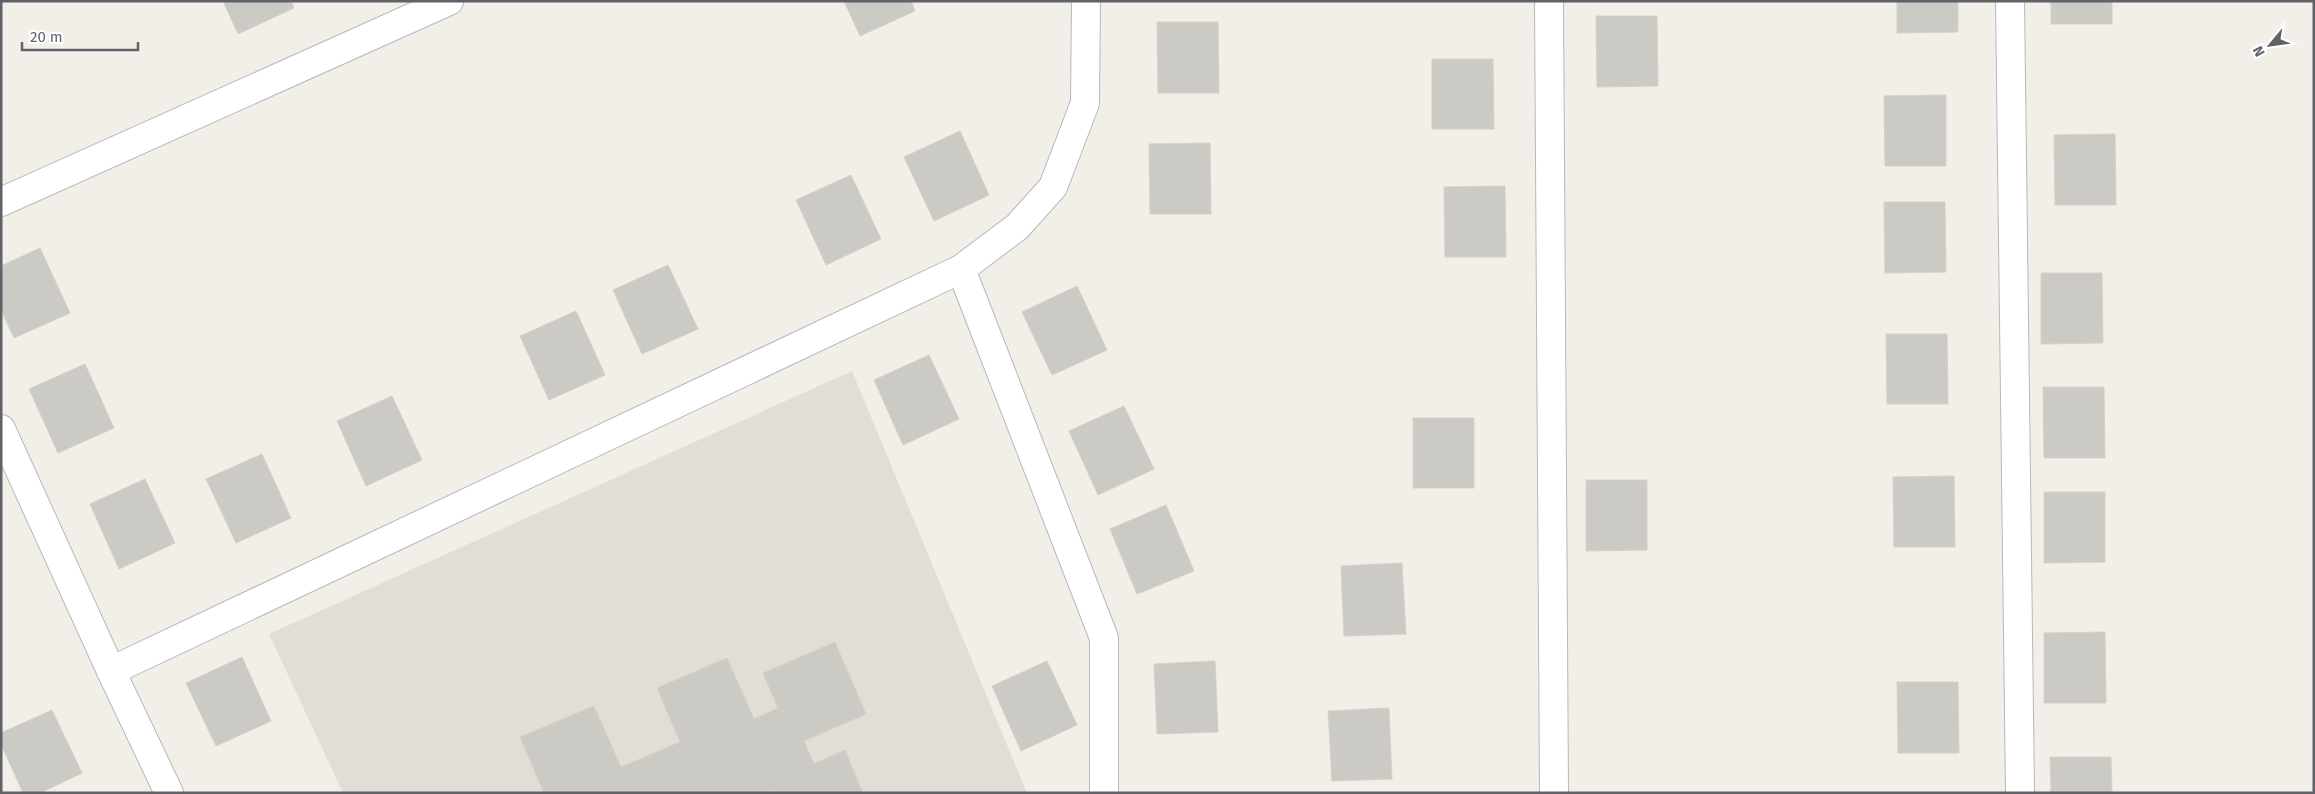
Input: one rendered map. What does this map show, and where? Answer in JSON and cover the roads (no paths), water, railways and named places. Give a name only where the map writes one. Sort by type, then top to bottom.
[{"type":"street","points":[[1,202],[449,1]]},
{"type":"street","points":[[111,671],[961,269],[1016,227],[1053,187],[1085,103],[1086,1]]},
{"type":"street","points":[[1549,1],[1554,793]]},
{"type":"street","points":[[2010,1],[2020,793]]},
{"type":"street","points":[[961,269],[1104,638],[1104,793]]},
{"type":"street","points":[[1,429],[111,671],[169,793]]}]
